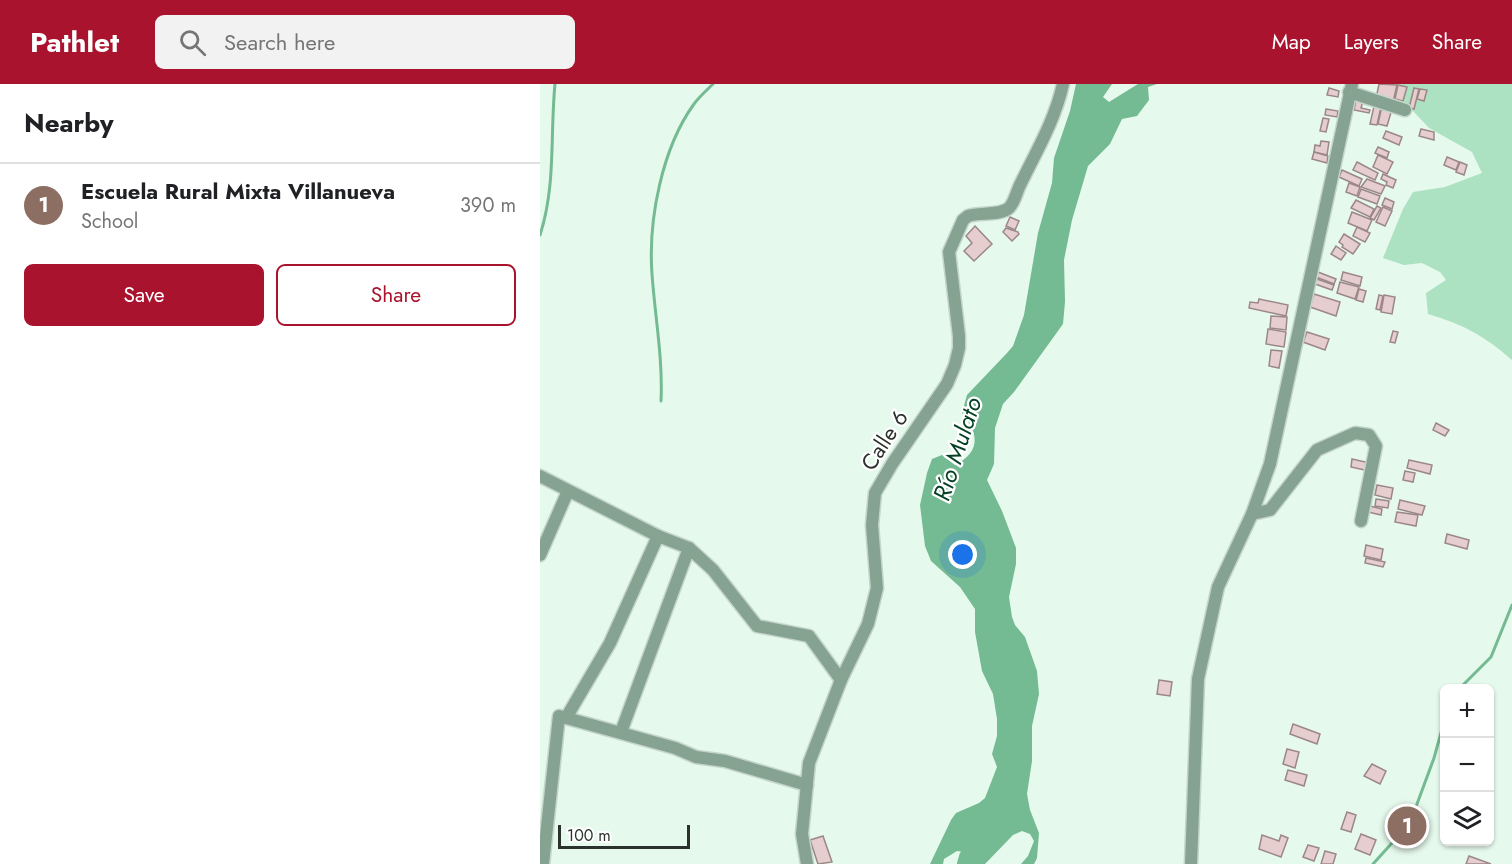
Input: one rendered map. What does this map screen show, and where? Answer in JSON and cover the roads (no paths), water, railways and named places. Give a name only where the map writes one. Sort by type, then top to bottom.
[{"type":"street","name":"Calle 6","points":[[807,864],[802,834],[809,763],[840,680],[868,624],[877,588],[872,525],[875,493],[947,384],[959,348],[949,261],[951,245],[963,220],[968,216],[1009,208],[1019,184],[1041,148],[1063,84]]},
{"type":"street","points":[[1191,864],[1198,679],[1218,587],[1252,514],[1270,464],[1350,88],[1405,110]]},
{"type":"street","points":[[1252,514],[1270,510],[1317,450],[1355,433],[1369,435],[1376,446],[1361,521]]},
{"type":"street","points":[[540,476],[658,536],[689,548],[713,570],[757,626],[809,636],[840,680]]},
{"type":"street","points":[[540,555],[568,491]]},
{"type":"street","points":[[566,718],[610,643],[658,536]]},
{"type":"street","points":[[621,732],[689,548]]},
{"type":"street","points":[[543,864],[559,716],[675,747],[696,757],[725,761],[807,785]]},
{"type":"waterway","points":[[540,235],[550,179],[555,84]]},
{"type":"waterway","points":[[661,401],[661,369],[651,253],[655,208],[673,142],[694,104],[713,84]]},
{"type":"waterway","points":[[1464,684],[1491,657],[1512,605]]},
{"type":"waterway","points":[[1373,864],[1410,823],[1440,736]]},
{"type":"waterway","name":"Río Mulato","points":[[965,864],[967,857],[980,839]]},
{"type":"place","name":"Escuela Rural Mixta Villanueva","points":[[1407,826]]}]
